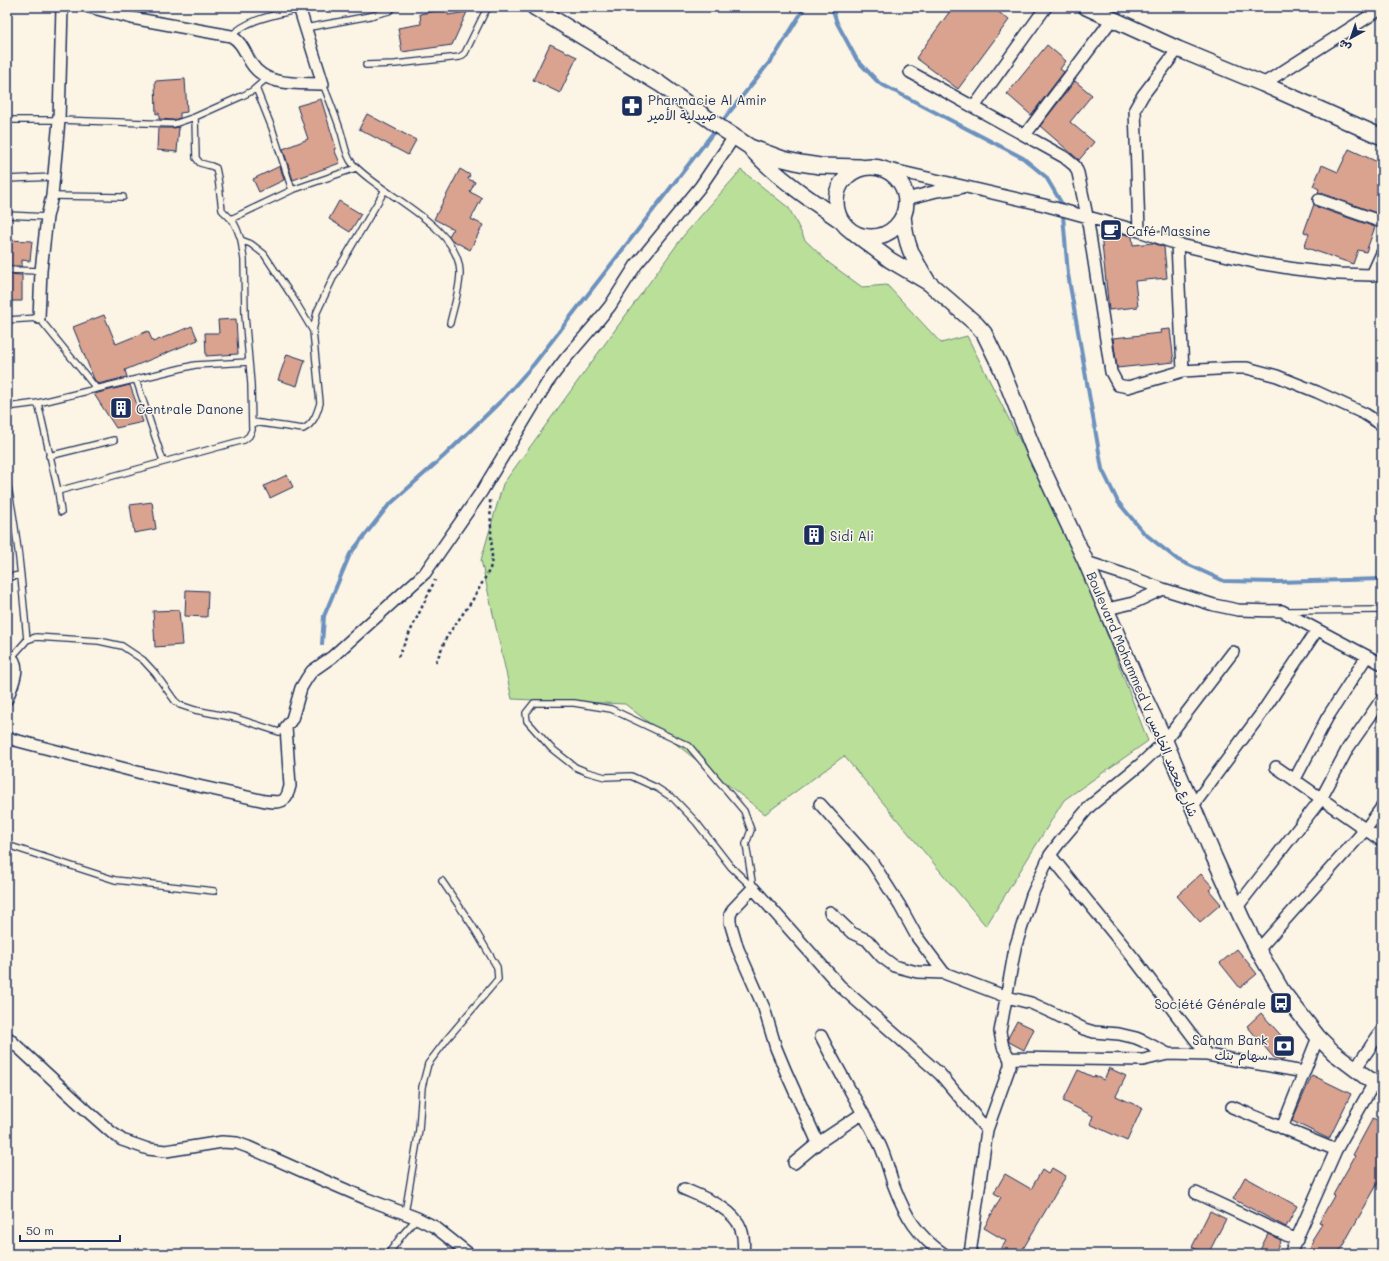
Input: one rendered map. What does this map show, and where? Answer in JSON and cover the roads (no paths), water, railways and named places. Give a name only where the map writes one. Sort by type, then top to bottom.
[{"type":"main road","points":[[534,7],[660,84],[720,128],[750,147],[783,159],[800,163],[820,166],[860,168]]},
{"type":"main road","points":[[1086,7],[1113,18],[1178,49],[1263,84],[1382,137]]},
{"type":"main road","points":[[750,147],[765,164],[785,181],[840,220]]},
{"type":"main road","points":[[870,166],[880,167],[890,172],[898,179],[904,189],[906,208],[899,224],[884,235],[866,237],[857,235],[847,229],[840,220],[836,210],[835,199],[837,189],[843,179],[851,172],[870,166]]},
{"type":"main road","name":"Boulevard Mohammed V شارع محمد الخامس","points":[[903,216],[905,235],[909,250],[929,283]]},
{"type":"main road","name":"Boulevard Mohammed V شارع محمد الخامس","points":[[857,235],[890,260],[929,283],[976,324],[984,333],[1001,368],[1035,453],[1086,562],[1137,682],[1165,741],[1192,807],[1258,950],[1282,991],[1318,1037],[1333,1052],[1378,1086]]},
{"type":"street","points":[[38,318],[41,271],[47,217],[52,196],[59,120],[62,7]]},
{"type":"street","points":[[89,7],[132,18],[231,36],[241,43],[252,64],[267,78],[284,82],[323,84],[300,8]]},
{"type":"street","points":[[974,107],[1046,7]]},
{"type":"street","points":[[1263,84],[1382,8]]},
{"type":"street","points":[[1025,135],[1113,18]]},
{"type":"street","points":[[1139,231],[1135,109],[1143,95],[1178,49]]},
{"type":"street","points":[[910,72],[1064,157],[1074,166],[1078,173],[1111,372],[1116,382],[1121,386],[1128,387],[1183,371],[1247,368],[1277,376],[1344,404],[1382,425]]},
{"type":"street","points":[[7,738],[140,773],[265,801],[279,802],[286,798],[290,786],[286,727],[292,719],[301,688],[312,671],[332,657],[374,621],[425,573],[482,491],[547,383],[614,300],[636,265],[700,187],[734,137]]},
{"type":"street","points":[[880,167],[1044,205],[1139,231],[1177,244],[1295,270],[1339,274],[1377,275],[1382,253]]},
{"type":"street","points":[[906,199],[937,191],[969,187]]},
{"type":"street","points":[[1319,200],[1382,222]]},
{"type":"street","points":[[1177,244],[1183,371]]},
{"type":"street","points":[[1086,562],[1203,602],[1238,610],[1282,611],[1377,663],[1328,718],[1296,779]]},
{"type":"street","points":[[1106,609],[1133,603],[1163,589]]},
{"type":"street","points":[[1192,807],[1261,714],[1317,630]]},
{"type":"street","points":[[970,1254],[987,1130],[1010,1066],[1009,1058],[1003,1047],[1000,1032],[1015,948],[1032,895],[1050,855],[1062,839],[1090,806],[1141,764],[1165,741],[1234,652]]},
{"type":"street","points":[[7,699],[16,673],[16,666],[9,656]]},
{"type":"street","points":[[1237,907],[1321,798],[1348,748],[1382,699]]},
{"type":"street","points":[[1276,767],[1296,779],[1382,841]]},
{"type":"street","points":[[820,804],[872,862],[900,906],[917,937],[944,973]]},
{"type":"street","points":[[1258,950],[1366,830],[1382,807]]},
{"type":"street","points":[[1050,855],[1135,960],[1207,1055]]},
{"type":"street","points":[[818,1143],[776,1048],[764,1008],[738,949],[730,922],[730,916],[733,909],[753,888],[840,986],[940,1074],[987,1130]]},
{"type":"street","points":[[830,912],[852,933],[867,940],[882,957],[894,966],[917,972],[944,973],[1007,997],[1047,1009],[1084,1029],[1094,1032],[1119,1034],[1136,1038],[1168,1054]]},
{"type":"street","points":[[1355,1069],[1382,1030]]},
{"type":"street","points":[[821,1036],[838,1070],[880,1145],[905,1212],[926,1241],[944,1254]]},
{"type":"street","points":[[7,1037],[84,1108],[122,1140],[148,1149],[166,1151],[222,1142],[237,1143],[367,1199],[417,1218],[435,1228],[469,1254]]},
{"type":"street","points":[[1282,1128],[1318,1037]]},
{"type":"street","points":[[1009,1058],[1143,1060],[1168,1054],[1207,1055],[1304,1072]]},
{"type":"street","points":[[1290,1254],[1336,1150],[1378,1086]]},
{"type":"street","points":[[1232,1107],[1336,1150]]},
{"type":"street","points":[[794,1163],[818,1143],[862,1113]]},
{"type":"street","points":[[684,1189],[716,1204],[734,1218],[742,1231],[744,1254]]},
{"type":"street","points":[[1196,1193],[1297,1240]]},
{"type":"lane","points":[[305,28],[370,16],[389,11],[394,7]]},
{"type":"lane","points":[[366,65],[395,64],[460,57],[465,53],[489,7]]},
{"type":"lane","points":[[231,36],[239,28],[249,23],[300,8]]},
{"type":"lane","points":[[7,120],[59,120],[174,124],[195,117],[242,96],[256,88],[267,78]]},
{"type":"lane","points":[[323,84],[341,130],[350,162],[436,228],[455,250],[460,274],[459,285],[450,323]]},
{"type":"lane","points":[[256,88],[272,128],[292,190]]},
{"type":"lane","points":[[58,492],[163,461],[244,440],[250,434],[253,422],[245,315],[244,260],[241,240],[231,219],[222,210],[216,168],[200,163],[196,158],[195,117]]},
{"type":"lane","points":[[231,219],[292,190],[356,168]]},
{"type":"lane","points":[[7,180],[54,177]]},
{"type":"lane","points":[[253,422],[303,429],[308,427],[318,412],[320,403],[313,331],[317,312],[334,276],[385,190]]},
{"type":"lane","points":[[52,196],[123,197]]},
{"type":"lane","points":[[7,216],[47,217]]},
{"type":"lane","points":[[241,240],[251,244],[264,254],[313,331]]},
{"type":"lane","points":[[7,270],[41,271]]},
{"type":"lane","points":[[7,320],[38,318],[96,388]]},
{"type":"lane","points":[[7,407],[38,403],[195,365],[249,362]]},
{"type":"lane","points":[[136,379],[163,461]]},
{"type":"lane","points":[[38,403],[61,512]]},
{"type":"lane","points":[[49,456],[114,440]]},
{"type":"lane","points":[[7,482],[21,575],[27,640]]},
{"type":"lane","points":[[7,577],[21,575]]},
{"type":"lane","points":[[1282,611],[1382,610]]},
{"type":"lane","points":[[9,656],[27,640],[36,637],[99,641],[122,646],[143,660],[154,672],[175,701],[180,705],[195,710],[236,718],[279,732],[286,727]]},
{"type":"lane","points":[[534,703],[574,704],[611,709],[689,746],[744,811],[751,830],[746,844],[753,888],[731,867],[696,822],[674,799],[657,788],[631,776],[605,777],[574,767],[551,748],[527,721],[526,713],[534,703]]},
{"type":"lane","points":[[7,845],[115,880],[214,890]]},
{"type":"lane","points":[[405,1213],[419,1130],[422,1087],[428,1064],[446,1039],[498,980],[496,967],[493,961],[472,925],[442,881]]},
{"type":"lane","points":[[388,1254],[417,1218]]},
{"type":"waterway","points":[[720,124],[776,54],[805,7]]},
{"type":"waterway","points":[[832,7],[837,23],[857,60],[879,83],[1023,158],[1046,177],[1062,204],[1068,274],[1102,469],[1118,502],[1144,533],[1178,560],[1224,581],[1277,582],[1382,579]]},
{"type":"waterway","points":[[322,644],[324,616],[350,554],[388,506],[444,456],[503,399],[534,364],[716,129]]},
{"type":"place","name":"Pharmacie Al Amir صيدلية الأمير","points":[[632,106]]},
{"type":"place","name":"Café Massine","points":[[1111,230]]},
{"type":"place","name":"Centrale Danone","points":[[121,408]]},
{"type":"place","name":"Sidi Ali","points":[[814,535]]},
{"type":"place","name":"Société Générale","points":[[1281,1003]]},
{"type":"place","name":"Saham Bank سهام بنك","points":[[1284,1046]]}]
